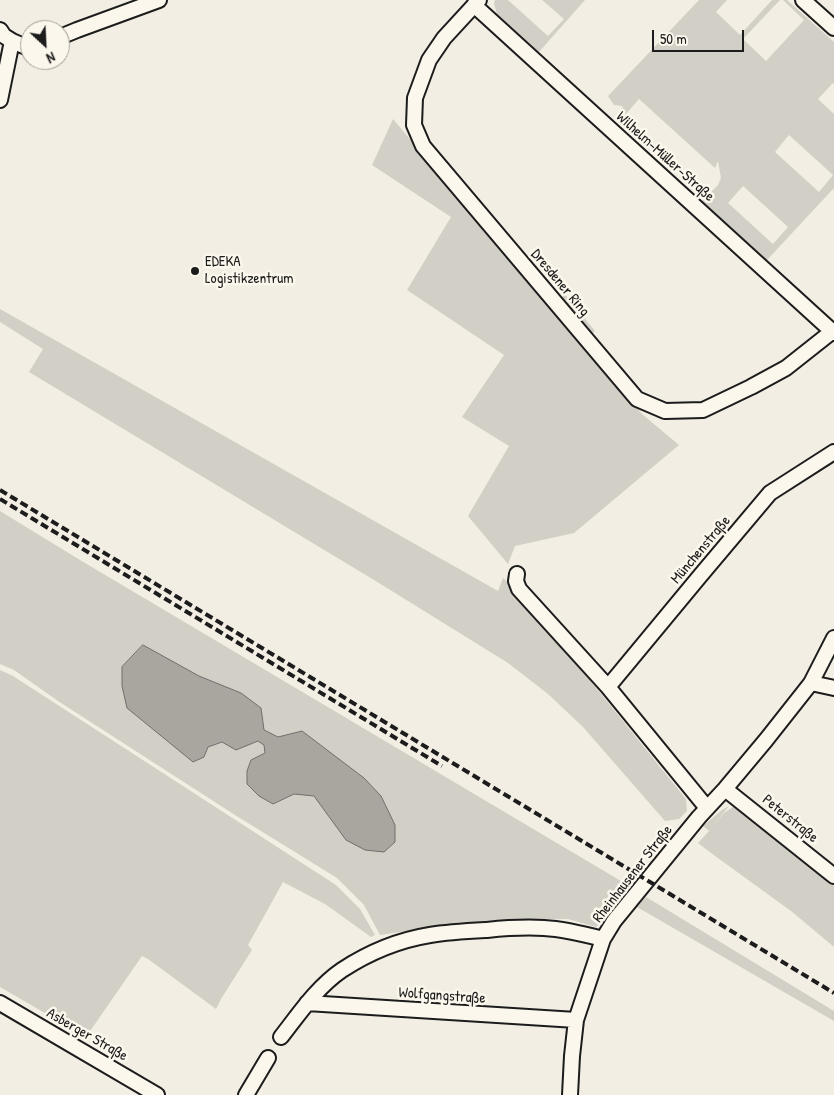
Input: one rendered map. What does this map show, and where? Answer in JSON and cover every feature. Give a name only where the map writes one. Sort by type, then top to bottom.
[{"type":"street","points":[[70,33],[159,0]]},
{"type":"street","points":[[803,0],[834,28]]},
{"type":"street","name":"Wilhelm-Müller-Straße","points":[[476,3],[834,332]]},
{"type":"street","name":"Dresdener Ring","points":[[476,3],[444,38],[429,60],[415,98],[414,124],[423,146],[637,399],[665,411],[703,410],[786,368],[834,332]]},
{"type":"street","points":[[0,30],[4,36],[20,44]]},
{"type":"street","points":[[0,100],[12,41]]},
{"type":"street","name":"Münchenstraße","points":[[608,686],[770,493],[834,452]]},
{"type":"street","points":[[517,574],[516,581],[519,589],[608,686],[707,808]]},
{"type":"street","name":"Rheinhausener Straße","points":[[281,1038],[307,1003],[341,970],[365,956],[402,941],[429,935],[514,928],[569,930],[604,939],[614,921],[645,882],[766,740],[811,683],[834,638]]},
{"type":"street","points":[[811,683],[834,688]]},
{"type":"street","name":"Peterstraße","points":[[725,788],[834,876]]},
{"type":"street","points":[[570,1095],[576,1020],[604,939]]},
{"type":"street","name":"Asberger Straße","points":[[0,1003],[158,1095]]},
{"type":"street","name":"Wolfgangstraße","points":[[307,1003],[576,1020]]},
{"type":"street","points":[[246,1095],[268,1058]]},
{"type":"shaded area","points":[[495,0],[508,0],[548,36],[564,19],[542,0],[585,0],[539,52],[497,14],[494,4]]},
{"type":"shaded area","points":[[699,0],[727,0],[716,12],[740,35],[772,0],[780,0],[743,39],[766,61],[804,20],[783,0],[787,0],[834,42],[834,84],[818,99],[834,114],[834,188],[767,260],[702,201],[718,185],[721,178],[718,161],[715,168],[639,99],[625,115],[622,106],[614,105],[608,96]],"holes":[[[789,135],[833,175],[819,192],[775,152]],[[743,186],[788,227],[773,244],[728,203]]]},
{"type":"shaded area","points":[[393,119],[642,414],[679,445],[574,533],[515,546],[508,564],[468,516],[509,446],[462,417],[504,355],[407,290],[451,217],[372,165]]},
{"type":"shaded area","points":[[547,273],[595,331],[591,334],[563,300],[563,293]]},
{"type":"shaded area","points":[[0,309],[498,591],[503,578],[517,590],[686,799],[687,811],[679,819],[665,821],[583,727],[548,694],[508,663],[29,372],[43,349],[0,322]]},
{"type":"shaded area","points":[[0,511],[631,887],[596,927],[568,919],[512,920],[454,924],[380,935],[364,905],[337,878],[235,815],[58,701],[14,670],[0,664]]},
{"type":"shaded area","points":[[143,645],[199,676],[241,693],[261,708],[264,730],[278,737],[302,731],[364,778],[381,796],[395,825],[395,842],[384,852],[365,850],[346,840],[314,796],[294,794],[273,804],[259,796],[247,784],[247,771],[251,760],[265,753],[264,745],[258,741],[236,750],[222,742],[208,747],[204,757],[193,762],[127,708],[122,686],[122,667]]},
{"type":"shaded area","points":[[0,670],[13,676],[336,885],[360,909],[375,935],[371,937],[325,904],[283,882],[248,945],[252,950],[216,1009],[142,956],[86,1037],[0,987]]},
{"type":"shaded area","points":[[729,806],[711,828],[724,813],[733,807],[739,808],[834,882],[834,947],[791,911],[698,843],[709,831],[703,826]]},
{"type":"shaded area","points":[[646,897],[834,1011],[834,1021],[637,907]]},
{"type":"railway","points":[[0,490],[834,993]]},
{"type":"railway","points":[[0,499],[442,766]]},
{"type":"place","name":"EDEKA Logistikzentrum","points":[[195,271]]}]
